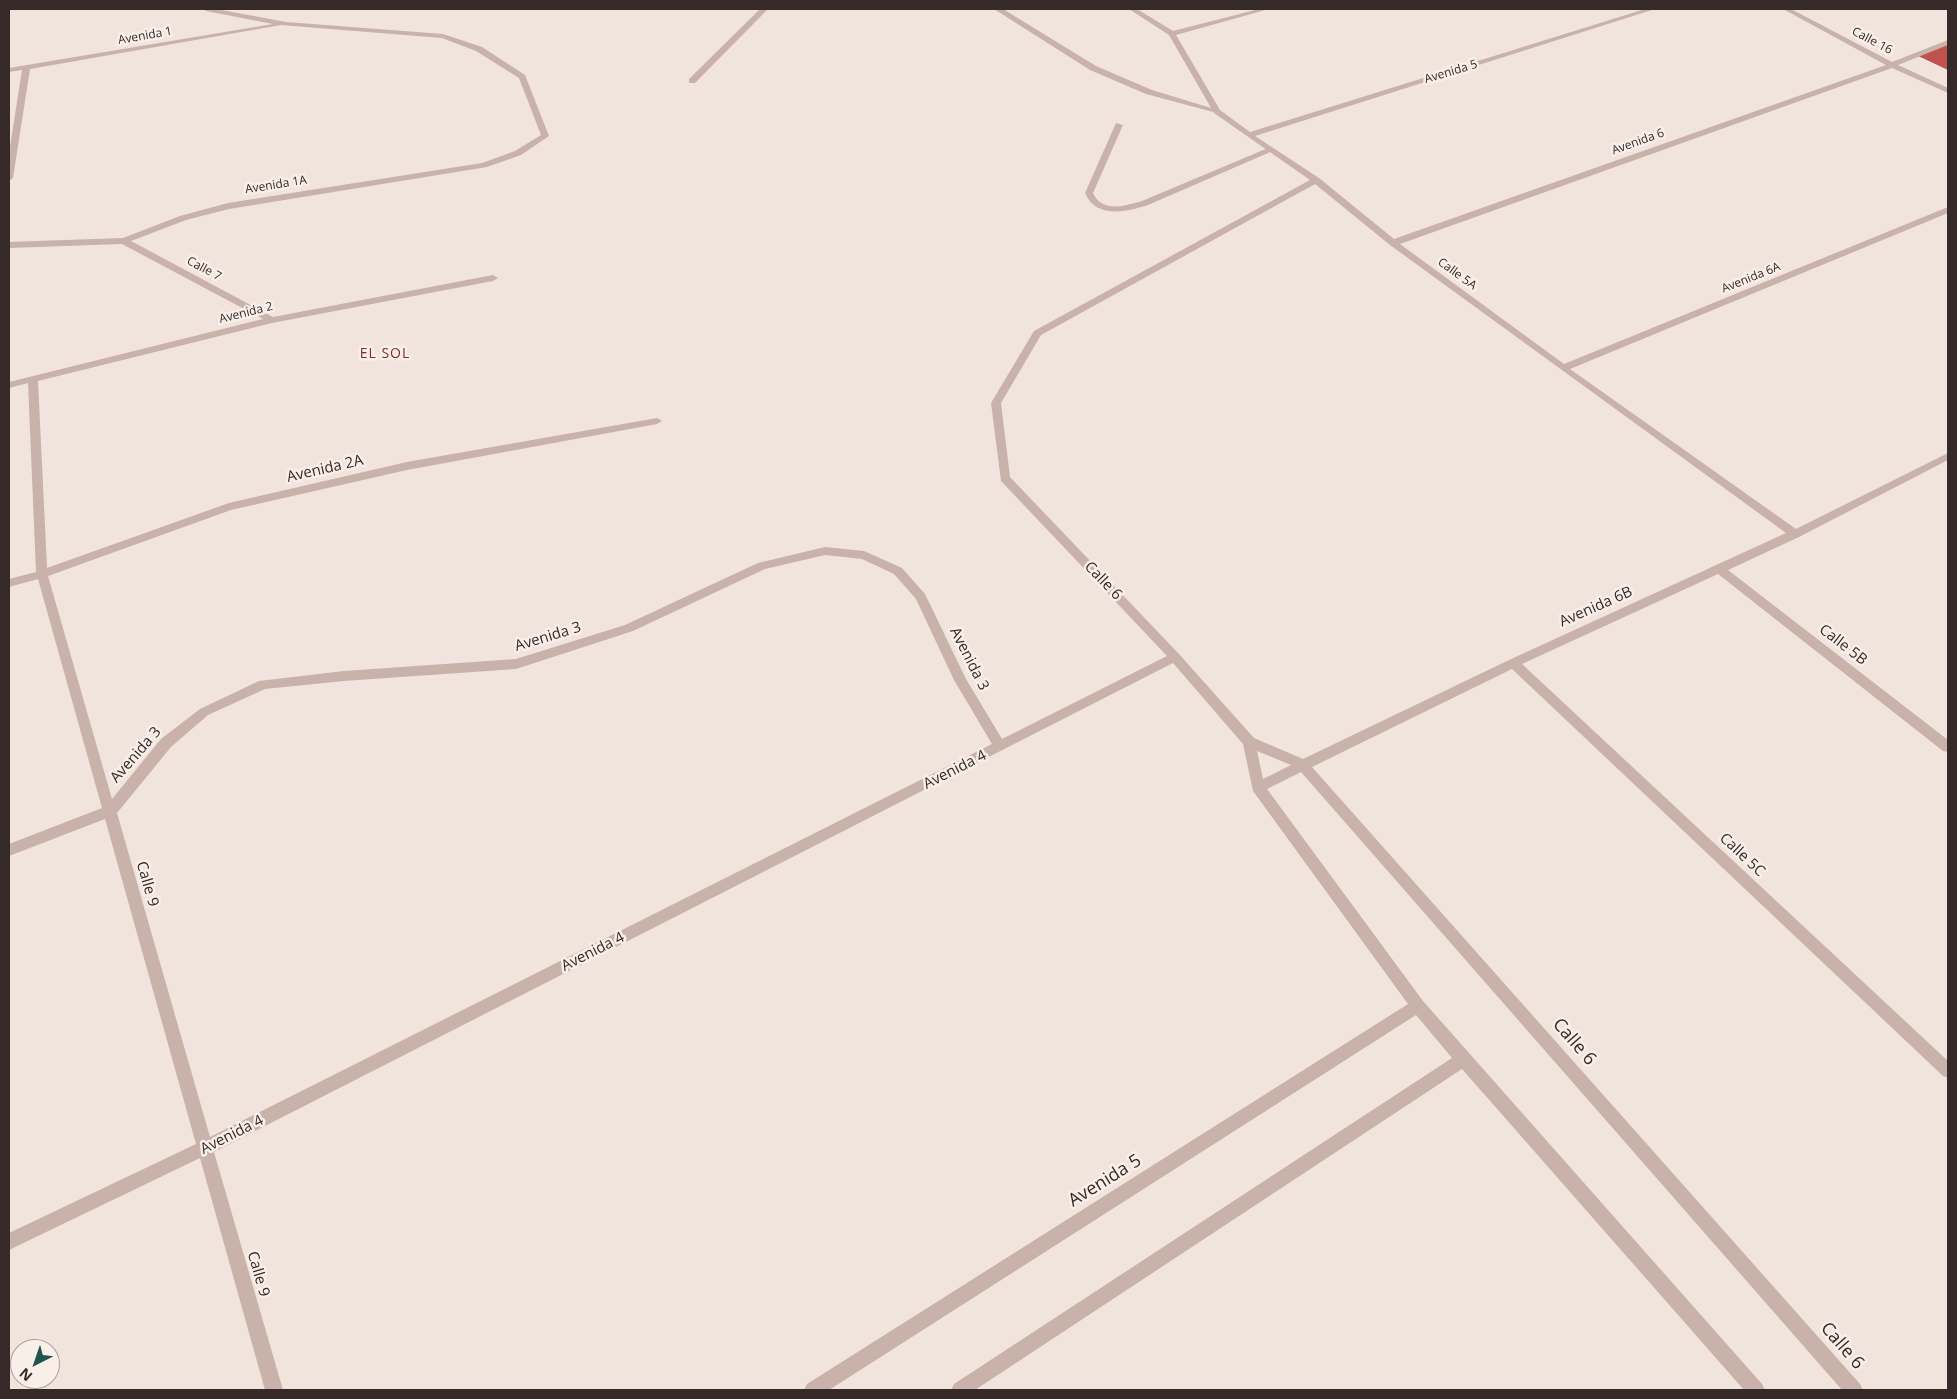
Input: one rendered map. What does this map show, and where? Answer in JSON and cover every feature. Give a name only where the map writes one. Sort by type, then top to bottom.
[{"type":"street","points":[[206,9],[286,24]]},
{"type":"street","points":[[692,81],[764,9]]},
{"type":"street","points":[[998,9],[1093,68],[1150,92],[1217,111]]},
{"type":"street","name":"Calle 5A","points":[[1132,9],[1172,34],[1217,111],[1248,135],[1316,180],[1393,243],[1563,368],[1795,534]]},
{"type":"street","points":[[1172,34],[1266,9]]},
{"type":"street","name":"Avenida 5","points":[[1248,135],[1652,9]]},
{"type":"street","name":"Calle 16","points":[[1786,9],[1892,65],[1948,91]]},
{"type":"street","name":"Avenida 1","points":[[9,70],[286,24]]},
{"type":"street","name":"Avenida 1A","points":[[9,245],[124,241],[183,218],[228,206],[484,165],[518,153],[545,136],[522,77],[479,49],[444,36],[286,24]]},
{"type":"street","name":"Avenida 6","points":[[1393,243],[1892,65],[1948,42]]},
{"type":"street","points":[[9,178],[26,68]]},
{"type":"street","points":[[1120,125],[1089,193],[1095,203],[1112,209],[1128,208],[1144,203],[1271,150]]},
{"type":"street","name":"Calle 6","points":[[1316,180],[1037,333],[996,402],[1005,478],[1175,657],[1249,742],[1302,764],[1854,1390]]},
{"type":"street","name":"Avenida 6A","points":[[1563,368],[1948,210]]},
{"type":"street","name":"Calle 7","points":[[124,241],[272,320]]},
{"type":"street","name":"Avenida 2","points":[[9,385],[272,320],[493,278]]},
{"type":"street","name":"Calle 9","points":[[34,380],[42,574],[274,1390]]},
{"type":"street","name":"Avenida 2A","points":[[9,583],[42,574],[229,507],[407,466],[657,421]]},
{"type":"street","name":"Avenida 6B","points":[[1258,788],[1302,764],[1513,663],[1795,534],[1948,456]]},
{"type":"street","name":"Avenida 3","points":[[9,850],[110,811],[166,743],[204,712],[264,684],[344,676],[516,664],[629,628],[762,566],[825,551],[864,556],[898,571],[921,597],[960,680],[1000,747]]},
{"type":"street","name":"Calle 5B","points":[[1719,569],[1948,747]]},
{"type":"street","name":"Avenida 4","points":[[9,1242],[205,1148],[1175,657]]},
{"type":"street","name":"Calle 5C","points":[[1513,663],[1948,1071]]},
{"type":"street","name":"Calle 6","points":[[1249,742],[1258,788],[1418,1006],[1756,1390]]},
{"type":"street","name":"Avenida 5","points":[[813,1390],[1418,1006]]},
{"type":"street","points":[[960,1390],[1463,1059]]},
{"type":"building","points":[[1947,45],[1948,70],[1916,55]]},
{"type":"district","name":"EL SOL","points":[[385,354]]}]
